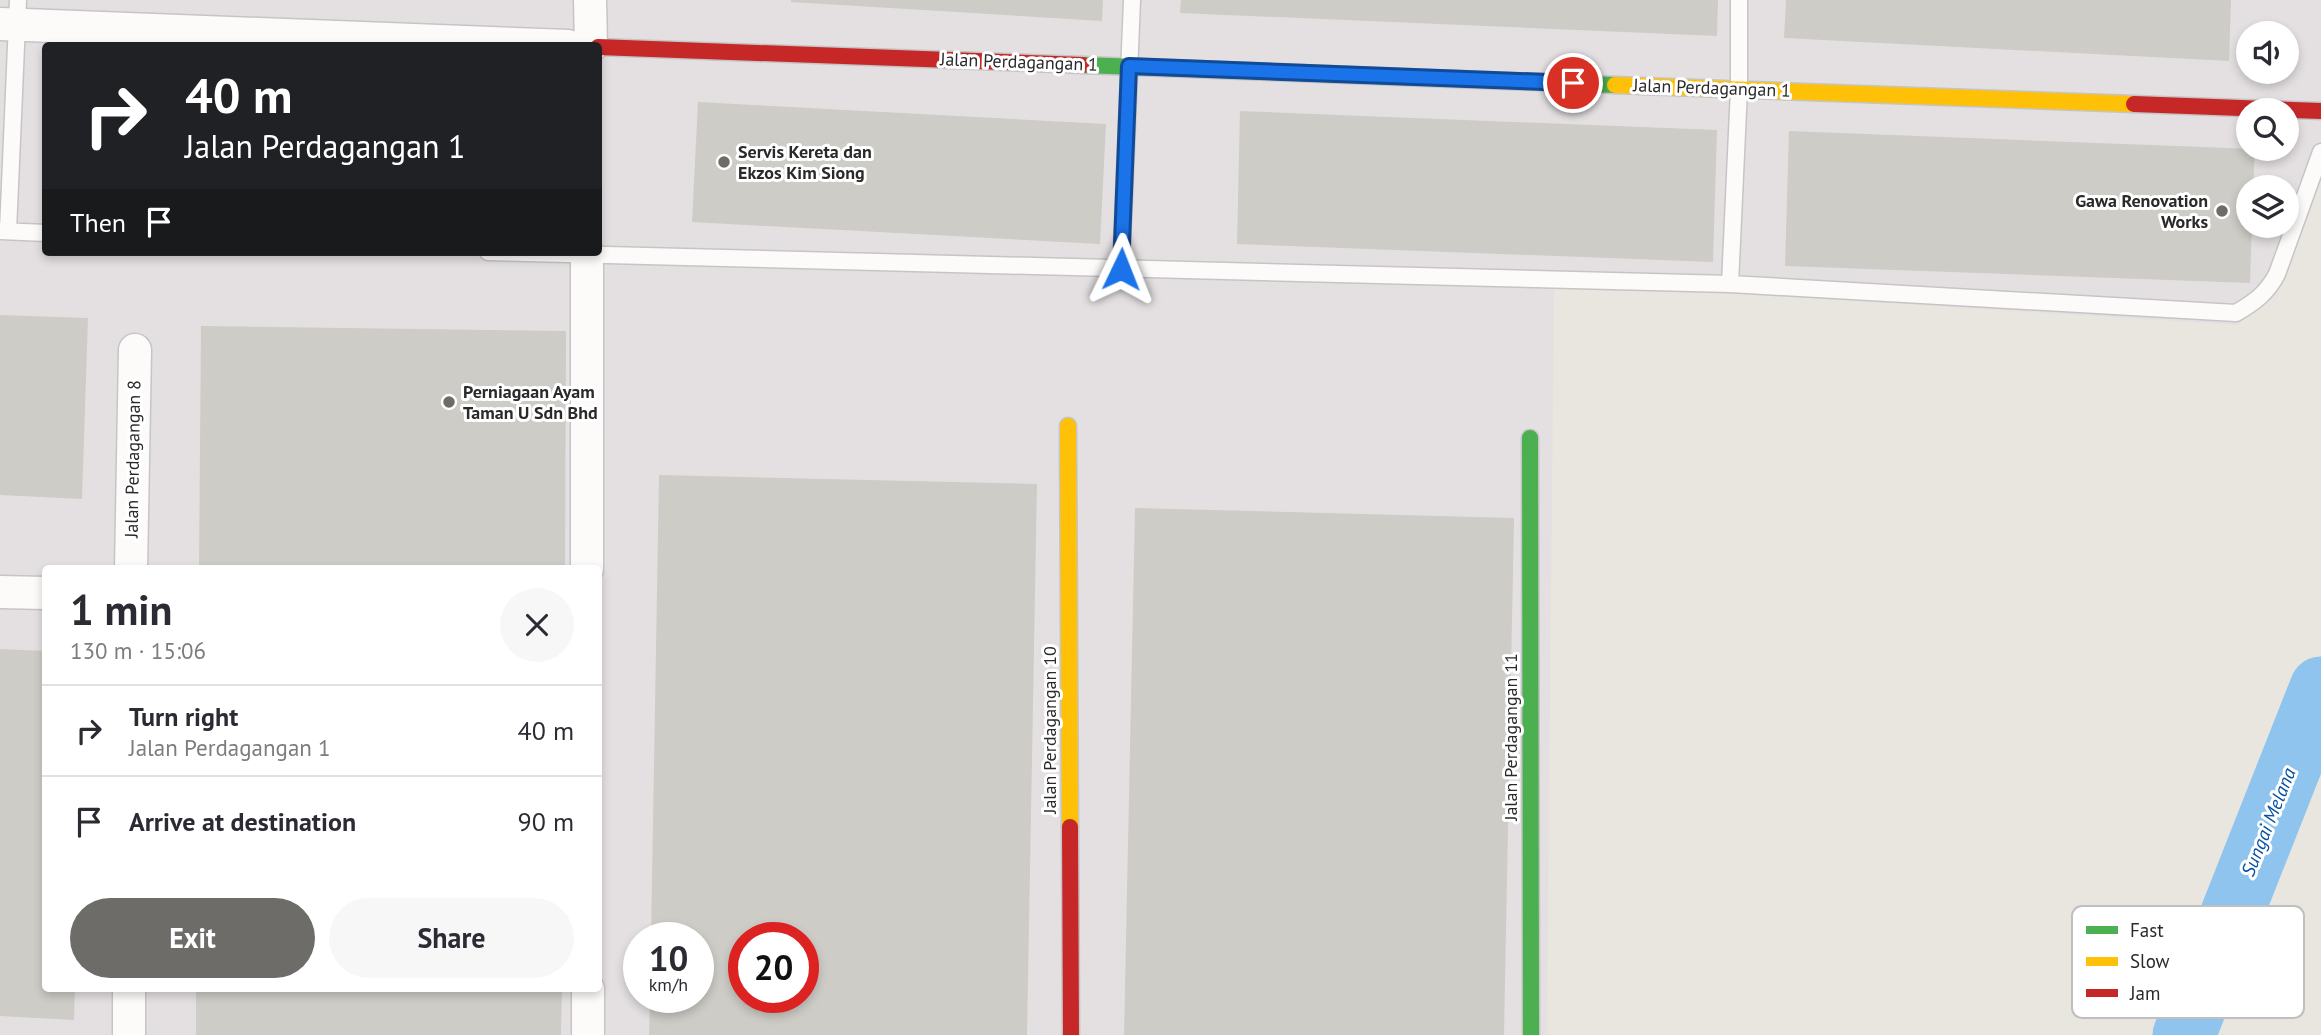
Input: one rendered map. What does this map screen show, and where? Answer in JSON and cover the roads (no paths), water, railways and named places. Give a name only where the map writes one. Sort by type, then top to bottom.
[{"type":"street","points":[[590,0],[591,42]]},
{"type":"street","points":[[12,16],[494,42]]},
{"type":"street","name":"Jalan Perdagangan 1","points":[[602,47],[2321,111]]},
{"type":"street","points":[[587,256],[587,565]]},
{"type":"street","name":"Jalan Perdagangan 8","points":[[131,565],[135,350]]},
{"type":"street","name":"Jalan Perdagangan 10","points":[[1069,426],[1071,1035]]},
{"type":"street","name":"Jalan Perdagangan 11","points":[[1530,438],[1531,1035]]},
{"type":"street","points":[[0,592],[42,593]]},
{"type":"street","points":[[129,992],[129,1035]]},
{"type":"street","points":[[588,992],[589,1035]]},
{"type":"lane","points":[[1121,269],[1132,0]]},
{"type":"lane","points":[[1730,284],[1739,89],[1739,0]]},
{"type":"lane","points":[[12,16],[4,231],[42,233]]},
{"type":"lane","points":[[602,254],[1730,284],[2236,313],[2268,291],[2277,274],[2321,152]]},
{"type":"waterway","name":"Sungai Melana","points":[[2235,906],[2321,688]]},
{"type":"waterway","name":"Sungai Melana","points":[[2184,1035],[2191,1018]]},
{"type":"place","name":"Servis Kereta dan Ekzos Kim Siong","points":[[724,162]]},
{"type":"place","name":"Gawa Renovation Works","points":[[2222,211]]},
{"type":"place","name":"Perniagaan Ayam Taman U Sdn Bhd","points":[[449,402]]}]
